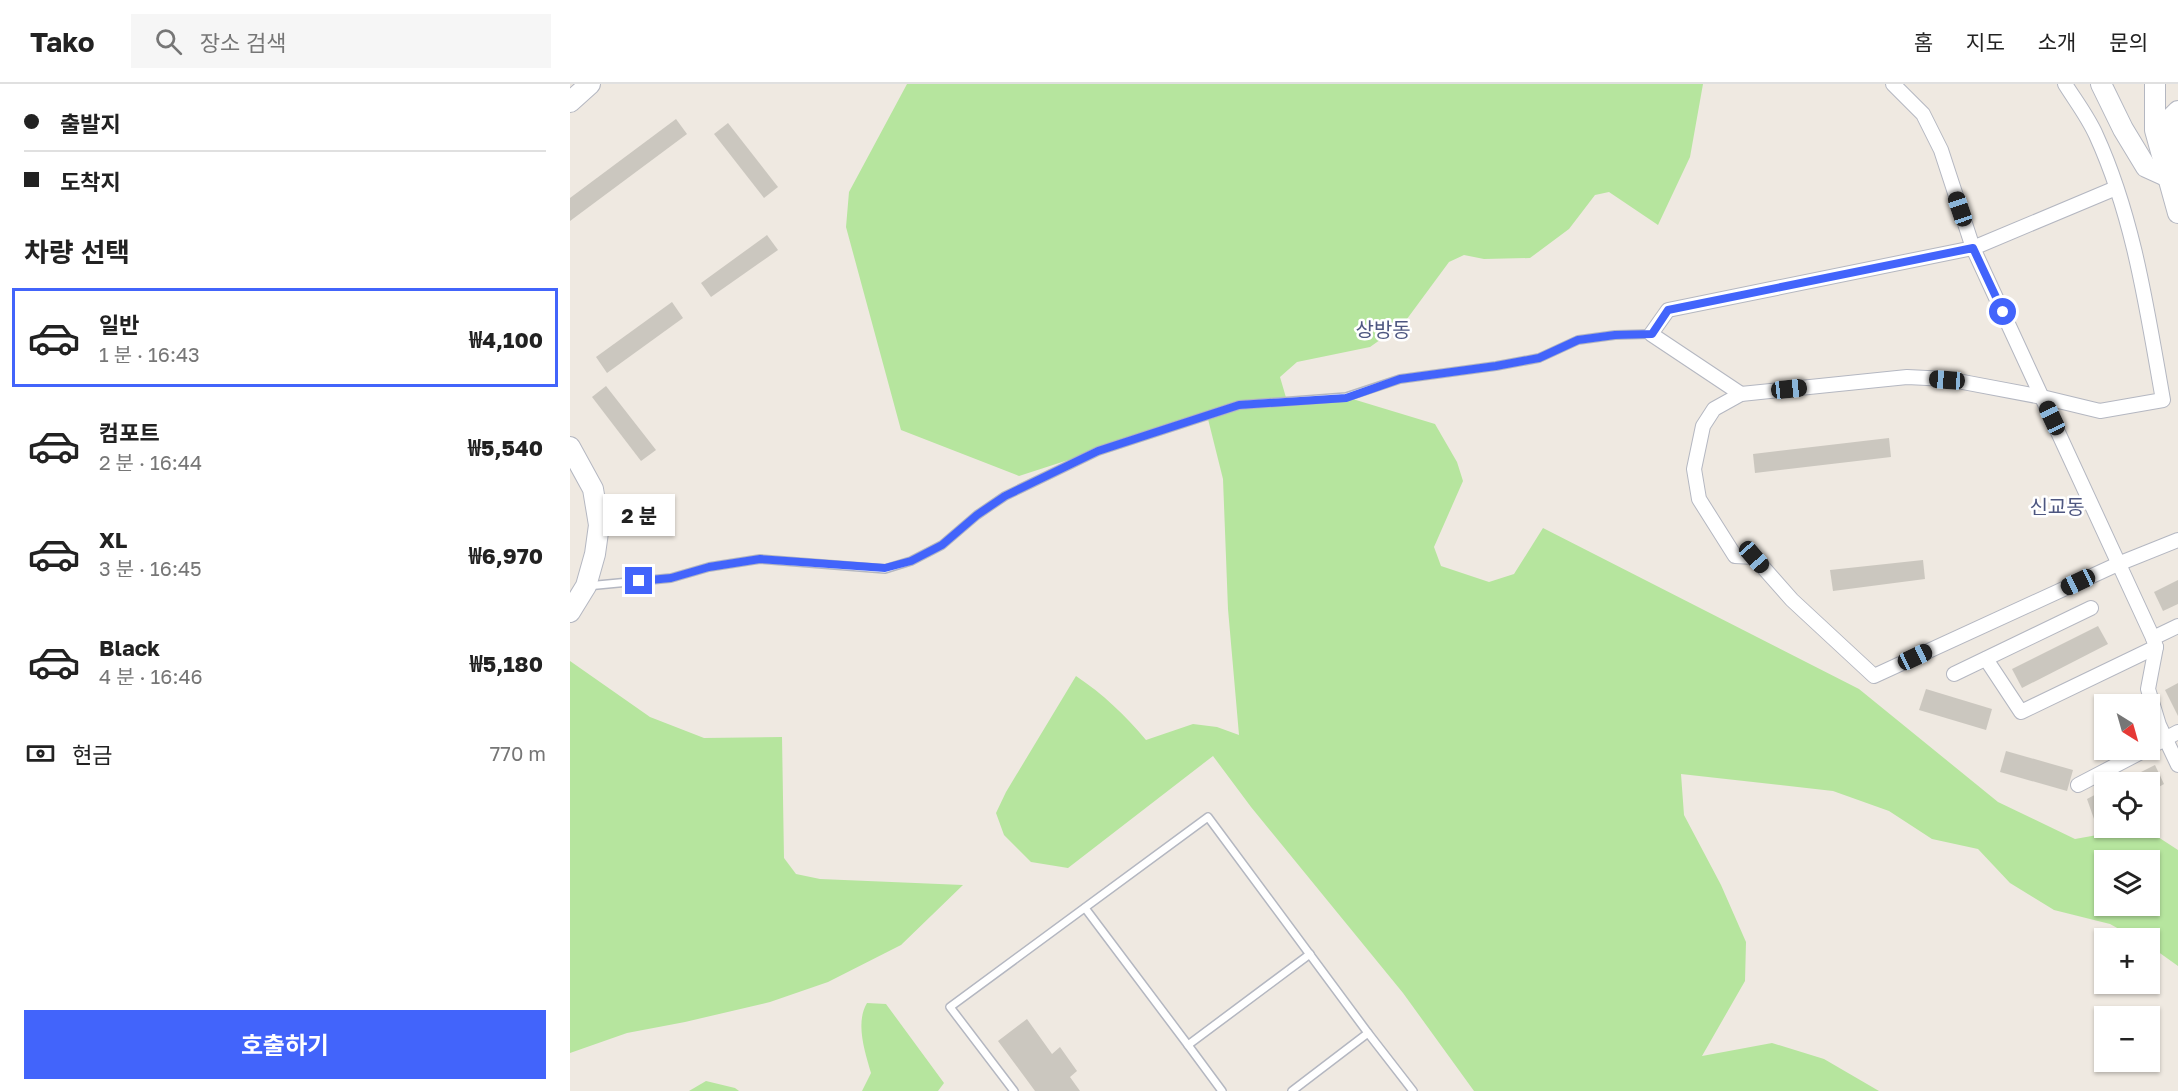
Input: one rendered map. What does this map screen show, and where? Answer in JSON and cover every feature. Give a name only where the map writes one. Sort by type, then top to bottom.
[{"type":"street","points":[[570,102],[590,84]]},
{"type":"street","points":[[1893,84],[1923,114],[1941,150],[1973,248],[2154,642],[2148,689],[2165,740],[2178,765]]},
{"type":"street","points":[[2065,84],[2096,133],[2116,188],[2141,272],[2163,400],[2100,411],[1947,380],[1907,377],[1741,394],[1714,409],[1703,426],[1694,469],[1699,499],[1735,556],[1754,557],[1792,600],[1874,676],[2118,564],[2178,540]]},
{"type":"street","points":[[2102,84],[2123,129],[2146,167],[2168,177]]},
{"type":"street","points":[[2155,84],[2155,130],[2178,213]]},
{"type":"street","points":[[2168,177],[2172,117],[2178,111]]},
{"type":"street","points":[[1741,394],[1652,334],[1668,310],[1973,248],[2116,188]]},
{"type":"street","points":[[570,447],[593,489],[599,525],[595,554],[586,586],[570,612]]},
{"type":"street","points":[[1954,674],[2091,608]]},
{"type":"street","points":[[1986,659],[2020,712],[2177,629]]},
{"type":"street","points":[[2160,742],[2178,732]]},
{"type":"street","points":[[2078,785],[2126,760]]},
{"type":"lane","points":[[586,586],[671,578],[709,567],[760,559],[885,568],[911,561],[942,545],[977,515],[1005,496],[1098,451],[1239,405],[1346,398],[1400,379],[1539,358],[1578,340],[1615,335],[1652,334]]},
{"type":"lane","points":[[1014,1091],[950,1007],[1208,817],[1413,1091]]},
{"type":"lane","points":[[1085,908],[1222,1091]]},
{"type":"lane","points":[[1188,1045],[1310,954]]},
{"type":"lane","points":[[1292,1091],[1368,1033]]},
{"type":"green space","points":[[907,84],[1703,84],[1690,157],[1658,225],[1609,192],[1595,195],[1569,229],[1530,258],[1484,259],[1464,255],[1449,262],[1404,323],[1370,347],[1297,362],[1280,377],[1287,401],[1346,397],[1435,424],[1457,462],[1463,481],[1434,547],[1441,566],[1489,582],[1514,574],[1543,528],[1859,689],[1998,802],[2075,839],[2094,836],[2094,838],[2160,838],[2178,850],[2178,966],[2160,953],[2160,928],[2117,928],[2110,924],[2054,910],[2010,883],[1978,849],[1932,839],[1889,811],[1833,791],[1681,774],[1684,815],[1721,885],[1746,942],[1745,981],[1702,1056],[1772,1043],[1824,1059],[1879,1091],[1474,1091],[1403,993],[1251,807],[1213,756],[1068,868],[1031,862],[1004,835],[996,813],[1006,792],[1076,676],[1113,705],[1146,740],[1193,724],[1217,727],[1239,735],[1228,609],[1223,479],[1207,415],[1019,476],[901,430],[846,227],[849,192]]},
{"type":"green space","points":[[570,661],[650,717],[704,738],[782,737],[784,858],[796,874],[820,879],[963,885],[901,945],[828,982],[770,1002],[627,1033],[570,1053]]},
{"type":"green space","points":[[867,1003],[886,1004],[944,1083],[938,1091],[862,1091],[871,1073],[861,1028],[863,1011]]},
{"type":"green space","points":[[706,1081],[735,1088],[739,1091],[689,1091]]},
{"type":"building","points":[[676,119],[687,134],[570,221],[570,198]]},
{"type":"building","points":[[728,123],[778,187],[764,198],[714,134]]},
{"type":"building","points":[[767,235],[778,250],[711,297],[701,283]]},
{"type":"building","points":[[672,302],[683,318],[607,373],[596,357]]},
{"type":"building","points":[[606,386],[656,450],[641,461],[592,397]]},
{"type":"building","points":[[1889,438],[1891,457],[1755,473],[1753,454]]},
{"type":"building","points":[[1923,560],[1925,579],[1833,591],[1830,570]]},
{"type":"building","points":[[2178,580],[2178,604],[2163,611],[2154,592]]},
{"type":"building","points":[[2098,626],[2108,644],[2022,688],[2012,669]]},
{"type":"building","points":[[2178,683],[2178,716],[2165,690]]},
{"type":"building","points":[[1926,689],[1992,709],[1986,730],[1919,710]]},
{"type":"building","points":[[2006,751],[2073,770],[2067,791],[2000,772]]},
{"type":"building","points":[[2155,765],[2158,772],[2141,772]]},
{"type":"building","points":[[2094,795],[2094,819],[2087,799]]},
{"type":"building","points":[[1027,1019],[1052,1054],[1060,1047],[1077,1071],[1070,1077],[1080,1091],[1035,1091],[998,1041]]},
{"type":"district","name":"상방동","points":[[1383,330]]},
{"type":"district","name":"신교동","points":[[2057,507]]},
{"type":"route","points":[[639,581],[671,578],[709,567],[760,559],[885,568],[911,561],[942,545],[977,515],[1005,496],[1098,451],[1239,405],[1346,398],[1400,379],[1539,358],[1578,340],[1615,335],[1652,334],[1668,310],[1973,248],[2003,312]]}]
